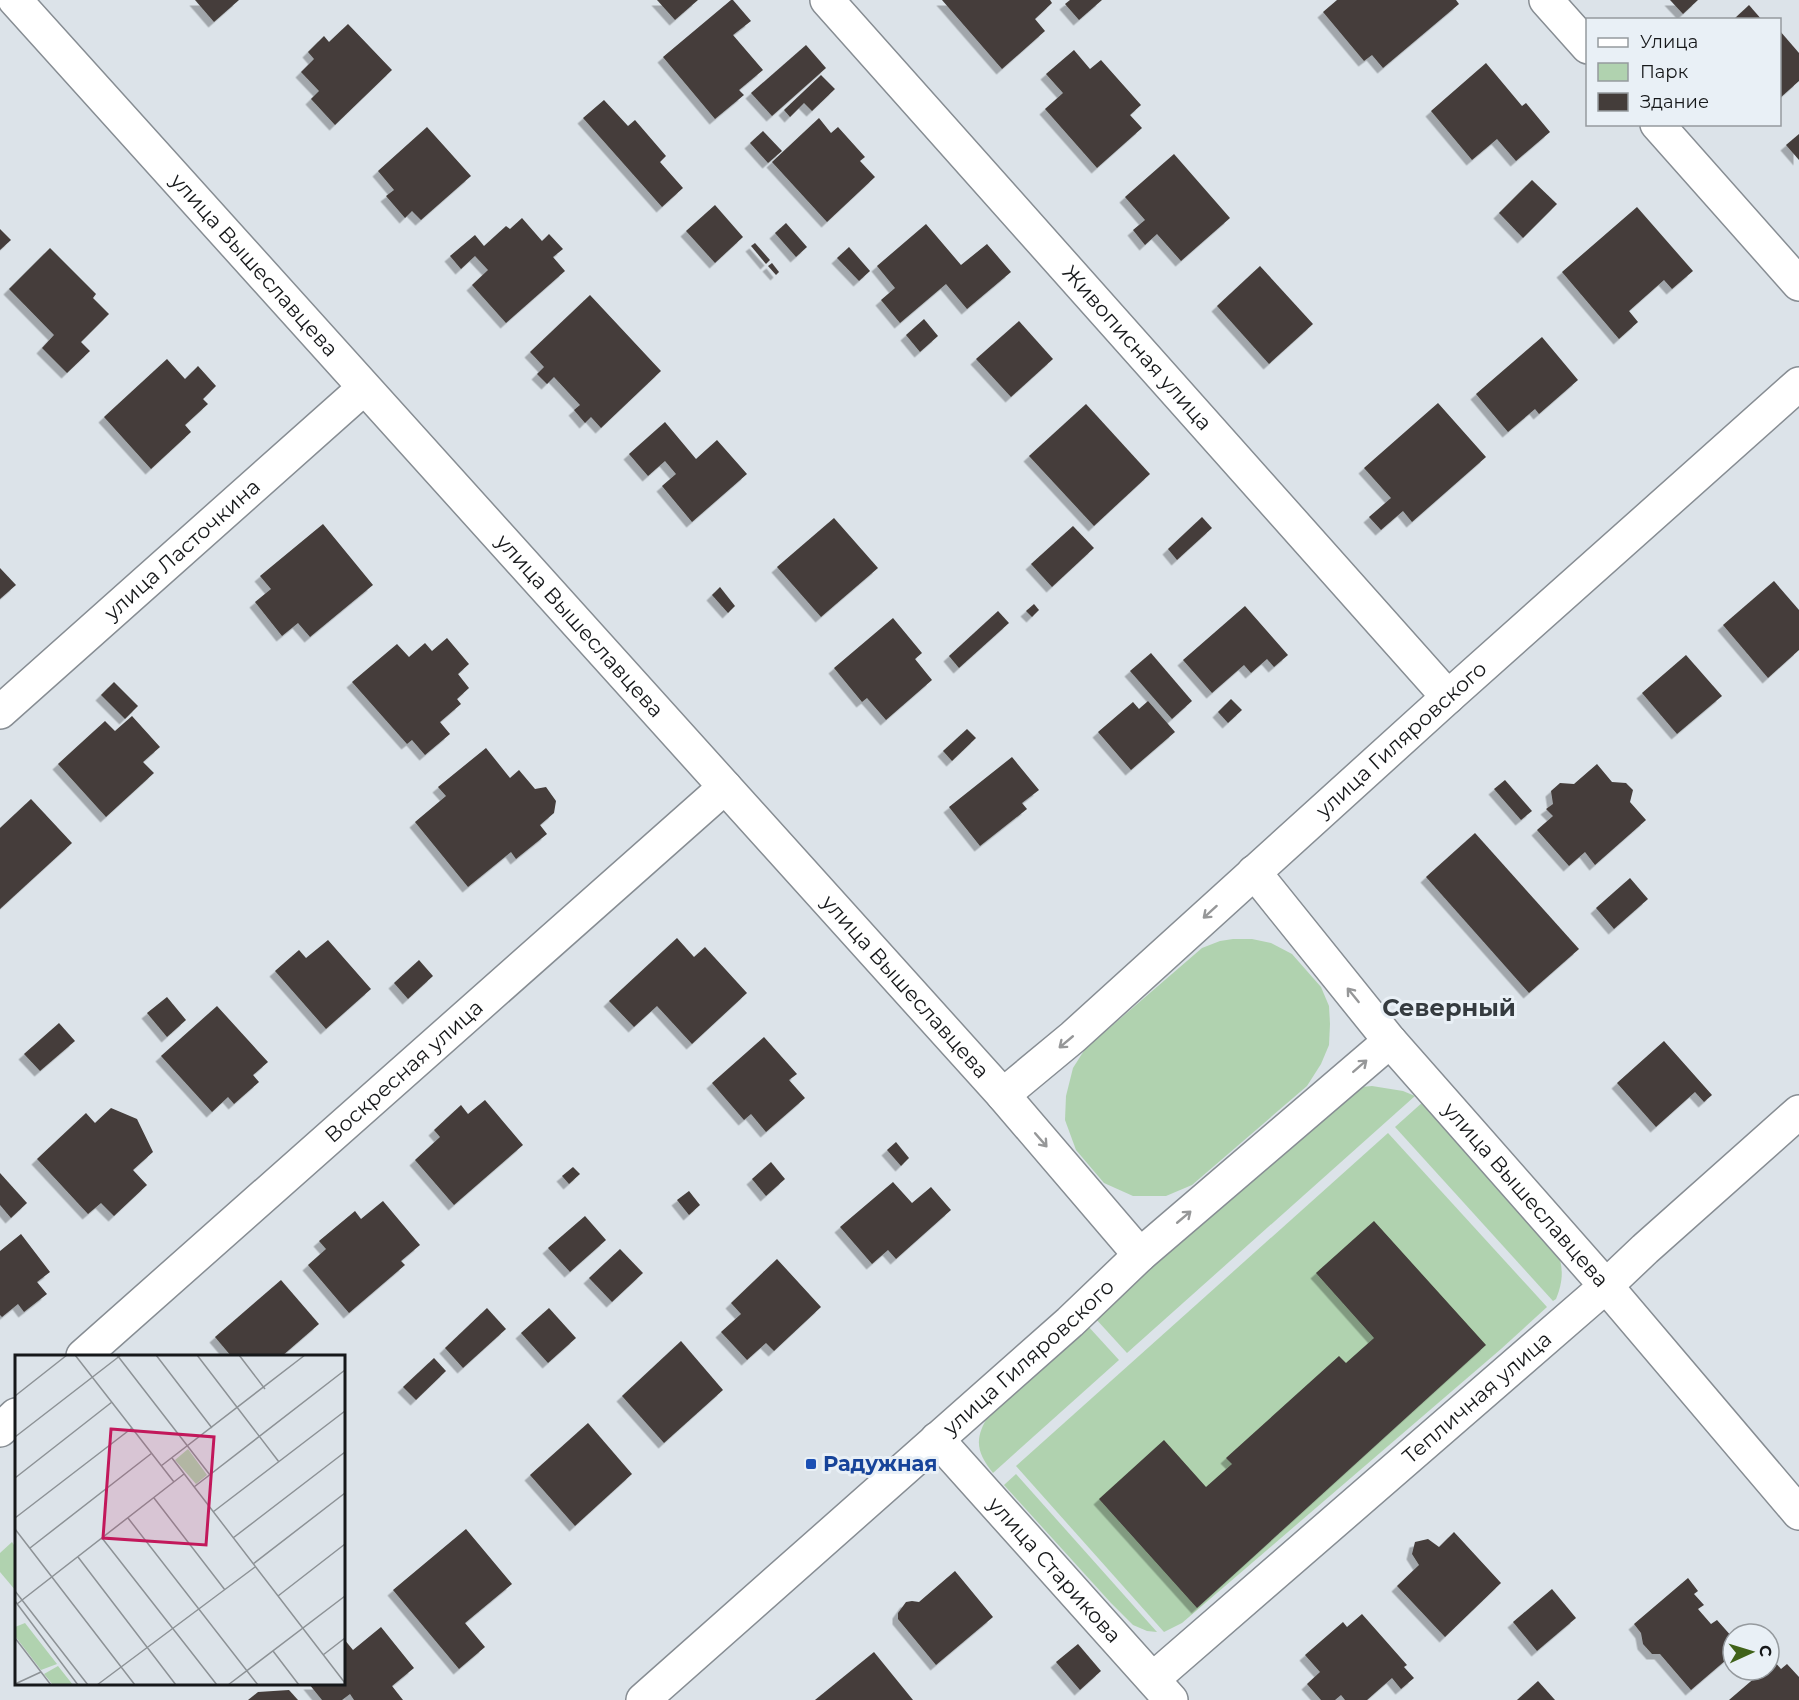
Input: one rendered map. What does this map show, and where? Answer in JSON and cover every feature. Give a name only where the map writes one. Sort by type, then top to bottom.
[{"type":"street","name":"улица Вышеславцева","points":[[15,0],[1003,1095],[1140,1255]]},
{"type":"street","name":"Живописная улица","points":[[827,0],[1448,697]]},
{"type":"street","points":[[1546,0],[1586,46]]},
{"type":"street","points":[[1659,126],[1799,284]]},
{"type":"street","name":"улица Гиляровского","points":[[1003,1095],[1073,1036],[1799,384]]},
{"type":"street","name":"улица Ласточкина","points":[[0,712],[364,387]]},
{"type":"street","name":"Воскресная улица","points":[[84,1355],[725,787]]},
{"type":"street","name":"улица Вышеславцева","points":[[1254,872],[1390,1041],[1606,1286],[1799,1513]]},
{"type":"street","name":"улица Гиляровского","points":[[643,1700],[1070,1322],[1140,1255],[1390,1041]]},
{"type":"street","name":"Тепличная улица","points":[[1162,1689],[1645,1249],[1799,1112]]},
{"type":"street","points":[[0,1430],[15,1416]]},
{"type":"street","name":"улица Старикова","points":[[937,1439],[1162,1689]]},
{"type":"green space","points":[[1233,939],[1252,939],[1271,943],[1292,954],[1321,987],[1329,1006],[1330,1024],[1329,1045],[1321,1064],[1307,1086],[1192,1185],[1166,1196],[1133,1196],[1104,1183],[1076,1150],[1065,1120],[1066,1096],[1073,1068],[1085,1049],[1202,948]]},
{"type":"green space","points":[[1372,1086],[1403,1091],[1415,1096],[1127,1353],[1095,1318],[1226,1200],[1361,1087]]},
{"type":"green space","points":[[1424,1101],[1557,1248],[1561,1279],[1556,1299],[1553,1301],[1395,1127]]},
{"type":"green space","points":[[1388,1133],[1547,1307],[1182,1623],[1164,1632],[1016,1466]]},
{"type":"green space","points":[[1087,1325],[1119,1360],[993,1473],[983,1458],[979,1445],[981,1431],[989,1415]]},
{"type":"green space","points":[[1016,1474],[1157,1632],[1147,1631],[1133,1625],[1004,1485]]},
{"type":"green space","points":[[12,1542],[15,1546],[15,1590],[0,1572],[0,1553]]},
{"type":"building","points":[[195,0],[239,0],[214,22]]},
{"type":"building","points":[[657,0],[698,0],[675,20]]},
{"type":"building","points":[[731,0],[751,21],[733,35],[763,70],[739,90],[744,95],[715,119],[663,57]]},
{"type":"building","points":[[942,0],[1050,0],[1052,3],[1035,19],[1045,31],[1002,69]]},
{"type":"building","points":[[1070,0],[1102,0],[1079,20],[1065,4]]},
{"type":"building","points":[[1337,0],[1456,0],[1459,4],[1383,68],[1372,55],[1364,61],[1323,12]]},
{"type":"building","points":[[1670,0],[1698,0],[1683,14]]},
{"type":"building","points":[[1749,5],[1760,18],[1735,18]]},
{"type":"building","points":[[348,24],[392,70],[335,125],[311,99],[319,91],[301,72],[314,59],[308,52],[324,36],[329,42]]},
{"type":"building","points":[[1781,32],[1799,53],[1799,81],[1781,97]]},
{"type":"building","points":[[806,45],[826,68],[772,116],[751,93]]},
{"type":"building","points":[[1074,50],[1090,69],[1101,60],[1141,105],[1130,115],[1142,128],[1097,168],[1045,109],[1063,93],[1046,74]]},
{"type":"building","points":[[1486,63],[1522,106],[1526,103],[1550,132],[1516,161],[1497,139],[1472,160],[1431,111]]},
{"type":"building","points":[[821,75],[835,89],[812,111],[804,103],[790,117],[784,110]]},
{"type":"building","points":[[604,100],[628,126],[635,120],[666,156],[660,162],[683,188],[662,207],[583,118]]},
{"type":"building","points":[[819,118],[831,133],[838,127],[865,157],[860,161],[875,177],[827,222],[772,162]]},
{"type":"building","points":[[427,127],[471,176],[421,220],[412,211],[405,218],[386,196],[394,190],[378,171]]},
{"type":"building","points":[[763,131],[782,151],[768,163],[750,143]]},
{"type":"building","points":[[1799,134],[1799,160],[1786,145]]},
{"type":"building","points":[[1174,154],[1230,218],[1181,261],[1157,234],[1145,245],[1133,230],[1145,220],[1125,197]]},
{"type":"building","points":[[1532,180],[1557,204],[1523,238],[1499,213]]},
{"type":"building","points":[[715,205],[743,237],[715,263],[686,231]]},
{"type":"building","points":[[1637,207],[1693,271],[1672,289],[1664,280],[1629,311],[1638,322],[1619,339],[1562,272]]},
{"type":"building","points":[[522,218],[542,241],[549,234],[563,249],[553,257],[565,271],[506,323],[472,285],[488,270],[475,256],[461,269],[450,256],[475,235],[484,246],[506,226],[510,229]]},
{"type":"building","points":[[786,223],[807,247],[796,257],[775,233]]},
{"type":"building","points":[[926,224],[961,265],[987,244],[1011,272],[967,309],[946,284],[900,323],[881,300],[895,288],[877,266]]},
{"type":"building","points":[[0,229],[11,240],[0,250]]},
{"type":"building","points":[[755,243],[770,260],[766,264],[751,246]]},
{"type":"building","points":[[849,247],[870,271],[859,281],[837,258]]},
{"type":"building","points":[[50,248],[96,294],[93,298],[109,314],[81,342],[90,351],[67,373],[42,348],[54,335],[9,289]]},
{"type":"building","points":[[772,263],[779,272],[776,275],[768,266]]},
{"type":"building","points":[[1260,266],[1313,324],[1269,364],[1217,306]]},
{"type":"building","points":[[590,295],[661,371],[601,428],[591,417],[585,423],[574,410],[580,405],[554,377],[547,384],[537,374],[544,367],[530,352]]},
{"type":"building","points":[[924,319],[938,336],[920,352],[906,335]]},
{"type":"building","points":[[1019,321],[1053,359],[1011,397],[976,359]]},
{"type":"building","points":[[1542,337],[1578,380],[1539,414],[1535,409],[1508,432],[1476,394]]},
{"type":"building","points":[[167,359],[185,379],[198,366],[216,386],[203,399],[208,404],[185,425],[191,432],[151,469],[104,417]]},
{"type":"building","points":[[1438,403],[1486,457],[1412,522],[1403,511],[1381,530],[1369,517],[1391,498],[1364,468]]},
{"type":"building","points":[[1086,404],[1150,474],[1094,526],[1029,456]]},
{"type":"building","points":[[665,422],[696,459],[717,440],[747,474],[692,522],[662,486],[676,474],[665,461],[648,476],[629,454]]},
{"type":"building","points":[[1202,517],[1212,528],[1177,560],[1168,549]]},
{"type":"building","points":[[834,518],[878,568],[821,617],[777,567]]},
{"type":"building","points":[[323,524],[373,585],[310,637],[298,623],[282,636],[255,602],[271,589],[260,576]]},
{"type":"building","points":[[1073,526],[1094,548],[1052,587],[1031,564]]},
{"type":"building","points":[[0,568],[16,585],[0,599]]},
{"type":"building","points":[[1774,581],[1799,610],[1799,650],[1768,678],[1723,625]]},
{"type":"building","points":[[720,587],[735,606],[728,613],[712,595]]},
{"type":"building","points":[[1034,604],[1039,610],[1032,617],[1026,611]]},
{"type":"building","points":[[1245,606],[1288,655],[1274,667],[1267,659],[1251,673],[1244,665],[1212,693],[1183,660]]},
{"type":"building","points":[[998,611],[1009,623],[959,668],[949,656]]},
{"type":"building","points":[[893,618],[922,653],[915,659],[932,680],[886,720],[867,698],[862,702],[834,668]]},
{"type":"building","points":[[447,638],[469,664],[458,674],[469,688],[457,699],[461,704],[440,722],[450,734],[425,755],[412,740],[407,744],[352,682],[397,644],[409,657],[425,643],[432,651]]},
{"type":"building","points":[[1151,653],[1192,701],[1172,719],[1130,671]]},
{"type":"building","points":[[1686,655],[1722,696],[1677,734],[1642,693]]},
{"type":"building","points":[[114,682],[138,706],[125,719],[101,695]]},
{"type":"building","points":[[1231,699],[1242,710],[1228,723],[1218,712]]},
{"type":"building","points":[[1148,701],[1175,732],[1131,770],[1098,732],[1133,702],[1139,709]]},
{"type":"building","points":[[132,716],[160,747],[143,762],[154,773],[106,817],[58,764],[105,721],[115,731]]},
{"type":"building","points":[[967,729],[976,738],[952,761],[943,751]]},
{"type":"building","points":[[486,748],[510,778],[519,770],[535,789],[546,787],[556,801],[554,813],[540,825],[547,834],[516,859],[511,852],[468,887],[415,822],[446,796],[438,787]]},
{"type":"building","points":[[1012,757],[1039,790],[1022,803],[1027,809],[980,846],[949,807]]},
{"type":"building","points":[[1597,764],[1612,782],[1626,783],[1633,790],[1630,802],[1646,820],[1595,865],[1585,852],[1569,866],[1537,830],[1553,816],[1546,809],[1553,804],[1551,791],[1560,783],[1574,784]]},
{"type":"building","points":[[1505,780],[1532,811],[1521,820],[1494,789]]},
{"type":"building","points":[[31,799],[72,843],[0,909],[0,828]]},
{"type":"building","points":[[1475,833],[1579,949],[1529,993],[1426,877]]},
{"type":"building","points":[[1630,878],[1648,899],[1614,929],[1596,908]]},
{"type":"building","points":[[677,938],[694,957],[705,947],[747,993],[692,1044],[657,1006],[634,1027],[609,1001]]},
{"type":"building","points":[[328,940],[371,989],[326,1029],[275,971],[299,950],[306,958]]},
{"type":"building","points":[[419,960],[433,976],[408,999],[394,983]]},
{"type":"building","points":[[167,997],[186,1020],[167,1037],[147,1013]]},
{"type":"building","points":[[217,1006],[268,1062],[253,1075],[259,1082],[234,1104],[228,1097],[212,1112],[161,1056]]},
{"type":"building","points":[[59,1023],[75,1041],[40,1071],[24,1054]]},
{"type":"building","points":[[764,1037],[797,1074],[789,1080],[805,1098],[766,1132],[751,1114],[744,1120],[712,1083]]},
{"type":"building","points":[[1664,1041],[1712,1095],[1704,1102],[1695,1092],[1656,1127],[1617,1083]]},
{"type":"building","points":[[485,1100],[523,1145],[454,1205],[415,1160],[440,1137],[434,1130],[461,1105],[468,1114]]},
{"type":"building","points":[[111,1108],[137,1119],[153,1152],[133,1170],[147,1185],[114,1216],[101,1203],[88,1214],[37,1159],[86,1113],[95,1123]]},
{"type":"building","points":[[896,1142],[909,1158],[901,1166],[887,1150]]},
{"type":"building","points":[[771,1162],[785,1179],[766,1196],[752,1179]]},
{"type":"building","points":[[573,1167],[580,1174],[569,1184],[562,1176]]},
{"type":"building","points":[[0,1173],[27,1203],[11,1218],[0,1205]]},
{"type":"building","points":[[893,1182],[912,1203],[931,1187],[951,1210],[896,1259],[888,1250],[872,1264],[840,1227]]},
{"type":"building","points":[[689,1191],[700,1205],[689,1215],[677,1200]]},
{"type":"building","points":[[383,1201],[420,1245],[401,1261],[405,1265],[349,1313],[308,1265],[326,1249],[319,1241],[355,1211],[361,1219]]},
{"type":"building","points":[[585,1216],[606,1240],[570,1272],[548,1248]]},
{"type":"building","points":[[1374,1221],[1486,1345],[1197,1608],[1099,1499],[1164,1440],[1206,1487],[1232,1464],[1226,1458],[1339,1356],[1346,1363],[1374,1338],[1316,1273]]},
{"type":"building","points":[[21,1234],[50,1272],[37,1282],[47,1294],[24,1312],[18,1304],[2,1317],[0,1315],[0,1251]]},
{"type":"building","points":[[620,1249],[643,1273],[612,1302],[589,1278]]},
{"type":"building","points":[[777,1259],[821,1307],[774,1351],[766,1343],[747,1360],[721,1332],[741,1314],[731,1303]]},
{"type":"building","points":[[281,1280],[319,1324],[283,1355],[230,1355],[215,1337]]},
{"type":"building","points":[[487,1308],[506,1329],[463,1368],[445,1348]]},
{"type":"building","points":[[549,1308],[576,1338],[548,1363],[521,1333]]},
{"type":"building","points":[[681,1341],[723,1390],[664,1443],[622,1396]]},
{"type":"building","points":[[434,1358],[446,1371],[416,1400],[403,1387]]},
{"type":"building","points":[[588,1423],[632,1474],[575,1526],[530,1475]]},
{"type":"building","points":[[466,1529],[512,1584],[465,1623],[485,1647],[459,1669],[393,1590]]},
{"type":"building","points":[[1454,1532],[1501,1583],[1445,1637],[1397,1586],[1419,1565],[1412,1554],[1415,1542],[1428,1539],[1439,1547]]},
{"type":"building","points":[[955,1571],[993,1617],[936,1665],[898,1619],[898,1613],[906,1602],[919,1602]]},
{"type":"building","points":[[1688,1578],[1698,1591],[1694,1594],[1704,1605],[1698,1609],[1711,1624],[1717,1620],[1721,1624],[1721,1664],[1691,1690],[1660,1654],[1652,1654],[1643,1644],[1641,1633],[1634,1624]]},
{"type":"building","points":[[1552,1589],[1576,1618],[1537,1651],[1513,1622]]},
{"type":"building","points":[[1362,1614],[1407,1665],[1404,1667],[1414,1678],[1401,1689],[1392,1678],[1367,1700],[1345,1700],[1341,1695],[1335,1700],[1321,1700],[1307,1684],[1320,1672],[1305,1655],[1343,1622],[1347,1627]]},
{"type":"building","points":[[381,1627],[414,1668],[392,1686],[403,1700],[354,1700],[350,1694],[342,1700],[322,1700],[310,1685],[345,1685],[345,1640],[353,1650]]},
{"type":"building","points":[[1078,1644],[1101,1671],[1080,1690],[1056,1662]]},
{"type":"building","points":[[874,1652],[913,1700],[815,1700]]},
{"type":"building","points":[[1787,1664],[1799,1677],[1799,1700],[1729,1700],[1750,1682],[1781,1682],[1781,1669]]},
{"type":"building","points":[[1538,1681],[1555,1700],[1517,1700]]},
{"type":"building","points":[[289,1690],[298,1700],[248,1700],[258,1692]]},
{"type":"place","name":"Радужная","points":[[811,1464]]},
{"type":"district","name":"Северный","points":[[1449,1008]]}]
